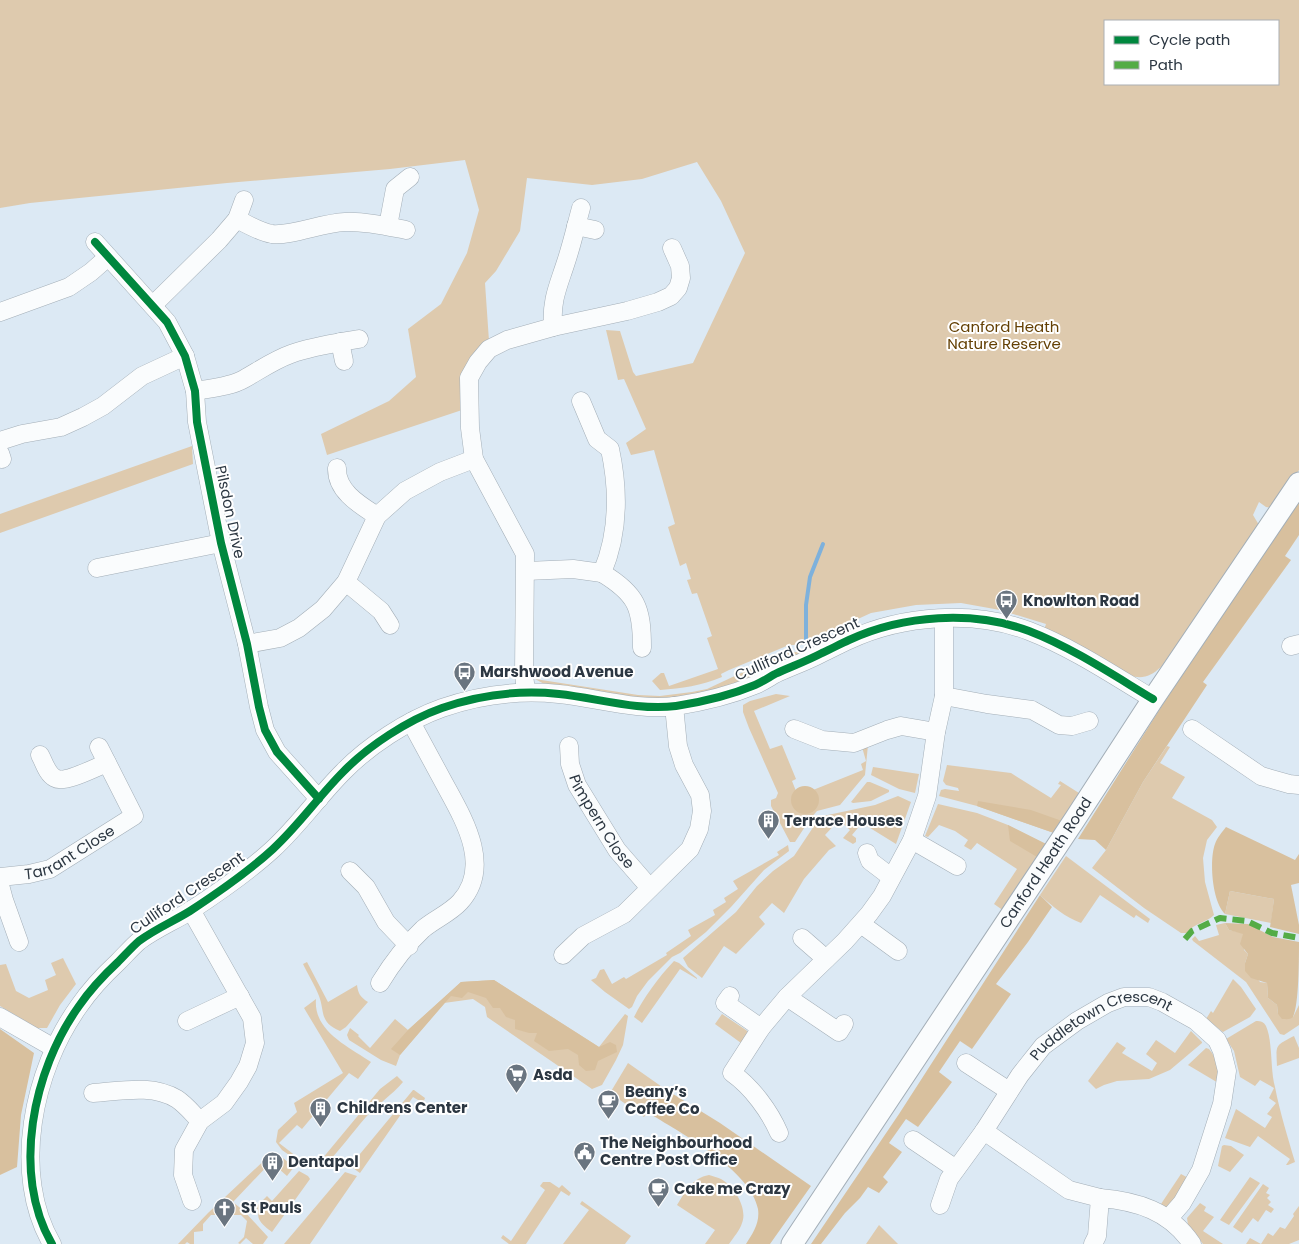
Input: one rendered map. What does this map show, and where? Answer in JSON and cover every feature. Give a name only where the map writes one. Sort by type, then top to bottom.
[{"type":"main road","name":"Canford Heath Road","points":[[792,1244],[1153,699],[1299,483]]},
{"type":"street","points":[[388,226],[396,189],[410,177]]},
{"type":"street","points":[[153,305],[219,240],[237,219],[244,200]]},
{"type":"street","points":[[553,327],[552,309],[556,288],[581,208]]},
{"type":"street","points":[[237,219],[270,234],[284,234],[323,224],[345,222],[366,222],[406,230]]},
{"type":"street","points":[[576,226],[595,230]]},
{"type":"street","name":"Pilsdon Drive","points":[[95,242],[167,322],[185,356],[195,391],[197,422],[222,543],[247,644],[265,730],[271,744],[286,764],[319,799]]},
{"type":"street","points":[[526,691],[524,675],[525,554],[474,460],[470,428],[469,378],[478,362],[489,349],[507,340],[553,327],[627,311],[671,296],[678,288],[681,278],[680,266],[672,248]]},
{"type":"street","points":[[0,312],[69,287],[91,272],[108,257]]},
{"type":"street","points":[[195,391],[243,380],[276,360],[293,353],[322,345],[359,339]]},
{"type":"street","points":[[340,342],[344,361]]},
{"type":"street","points":[[0,441],[22,434],[62,427],[103,406],[142,376],[185,356]]},
{"type":"street","points":[[582,401],[596,439],[610,449],[615,473],[614,537],[610,554],[602,573]]},
{"type":"street","points":[[247,644],[280,638],[299,628],[323,609],[346,582],[377,516],[405,491],[440,472],[474,460]]},
{"type":"street","points":[[337,468],[336,478],[346,492],[358,504],[377,516]]},
{"type":"street","name":"Pilsdon Drive","points":[[98,568],[222,543]]},
{"type":"street","points":[[526,571],[573,569],[602,573],[628,591],[636,602],[642,626],[642,648]]},
{"type":"street","points":[[346,582],[381,611],[390,625]]},
{"type":"street","name":"Culliford Crescent","points":[[52,1244],[31,1186],[29,1160],[39,1095],[54,1048],[77,1008],[100,979],[139,942],[231,883],[275,848],[344,770],[364,753],[411,722],[441,708],[466,701],[526,691],[561,694],[637,706],[674,706],[723,695],[754,685],[847,640],[875,629],[902,623],[944,619],[977,618],[1032,632],[1083,657],[1153,699]]},
{"type":"street","points":[[780,1133],[758,1098],[732,1073],[761,1028],[787,996],[861,924],[882,896],[912,840],[927,796],[936,732],[944,696],[944,619]]},
{"type":"street","points":[[944,696],[1032,710],[1058,725],[1072,726],[1089,721]]},
{"type":"street","points":[[564,955],[583,936],[624,914],[690,849],[699,829],[702,811],[700,795],[684,765],[678,746],[674,706]]},
{"type":"street","points":[[380,983],[390,966],[422,930],[461,901],[473,880],[475,868],[467,826],[411,722]]},
{"type":"street","points":[[794,729],[822,740],[854,743],[901,726],[936,732]]},
{"type":"street","points":[[1192,729],[1261,776],[1299,785]]},
{"type":"street","name":"Pimpern Close","points":[[569,746],[570,764],[577,785],[617,850],[650,888]]},
{"type":"street","name":"Tarrant Close","points":[[0,877],[29,874],[50,869],[138,822],[99,747]]},
{"type":"street","points":[[40,755],[48,772],[55,778],[63,780],[107,762]]},
{"type":"street","points":[[912,840],[957,866]]},
{"type":"street","points":[[867,853],[870,861],[891,877]]},
{"type":"street","points":[[350,871],[366,887],[386,922],[409,946]]},
{"type":"street","points":[[0,885],[17,914],[19,942]]},
{"type":"street","points":[[191,910],[252,1018],[255,1043],[248,1066],[224,1103],[200,1121],[184,1150],[183,1175],[192,1201]]},
{"type":"street","points":[[861,924],[898,950]]},
{"type":"street","points":[[802,938],[826,959]]},
{"type":"street","points":[[186,1021],[240,996]]},
{"type":"street","points":[[730,996],[725,1003],[761,1028]]},
{"type":"street","points":[[787,996],[839,1032],[844,1024]]},
{"type":"street","name":"Puddletown Crescent","points":[[940,1205],[945,1186],[956,1169],[1020,1075],[1043,1046],[1077,1021],[1108,1003],[1124,997],[1149,997],[1196,1021],[1217,1040],[1227,1071],[1222,1104],[1202,1170],[1182,1203],[1169,1218]]},
{"type":"street","points":[[0,1017],[54,1048]]},
{"type":"street","points":[[966,1063],[1009,1091]]},
{"type":"street","points":[[94,1093],[136,1089],[159,1090],[179,1100],[200,1121]]},
{"type":"street","points":[[984,1130],[1069,1190],[1100,1198],[1122,1200],[1169,1218],[1192,1244]]},
{"type":"street","points":[[913,1140],[956,1169]]},
{"type":"street","points":[[1093,1244],[1097,1236],[1100,1198]]},
{"type":"green space","name":"Canford Heath Nature Reserve","points":[[0,0],[1299,0],[1299,470],[1272,508],[1266,507],[1259,502],[1253,515],[1259,525],[1259,530],[1161,667],[1147,676],[1130,676],[1044,630],[1046,624],[1000,610],[961,603],[916,605],[871,613],[801,645],[789,645],[729,670],[721,674],[722,677],[707,683],[660,690],[652,681],[661,673],[664,673],[669,686],[718,669],[707,638],[712,636],[697,593],[692,594],[687,580],[691,579],[686,563],[680,566],[668,527],[675,524],[654,450],[631,455],[626,443],[646,429],[624,379],[618,380],[606,330],[620,331],[636,376],[693,363],[745,253],[721,201],[697,162],[642,179],[592,185],[527,178],[520,231],[496,271],[485,283],[489,341],[462,410],[327,455],[321,434],[389,401],[416,377],[408,329],[441,304],[467,253],[479,210],[465,160],[390,169],[30,203],[0,208]]},
{"type":"green space","points":[[192,446],[193,464],[0,533],[0,514]]},
{"type":"green space","points":[[788,651],[803,653],[733,684],[678,697],[645,699],[617,696],[546,685],[535,679],[638,695],[660,696],[707,689]]},
{"type":"green space","points":[[776,694],[790,696],[754,711],[770,749],[782,745],[796,779],[792,781],[798,796],[863,770],[861,764],[866,761],[862,747],[868,745],[865,775],[840,805],[817,811],[795,842],[790,842],[771,806],[771,800],[776,798],[778,793],[743,712],[743,705],[750,701]]},
{"type":"green space","points":[[1167,746],[1170,747],[1160,763],[1185,777],[1172,798],[1212,820],[1217,827],[1207,840],[1203,858],[1205,882],[1214,915],[1193,927],[1187,933],[1181,933],[1144,908],[1092,868],[1106,850],[1143,782]]},
{"type":"green space","points":[[947,765],[1011,773],[1051,798],[1061,785],[1058,784],[1060,781],[1079,793],[1054,833],[977,806],[939,796],[941,790],[945,789],[959,791],[958,788],[946,785],[943,781]]},
{"type":"green space","points":[[873,767],[919,774],[915,793],[899,789],[871,775]]},
{"type":"green space","points":[[867,782],[889,790],[889,792],[871,801],[851,802]]},
{"type":"green space","points":[[898,796],[911,802],[896,844],[862,823],[852,835],[856,838],[856,842],[853,844],[843,838],[850,830],[839,820],[825,835],[836,846],[829,850],[804,879],[784,913],[772,903],[759,917],[765,924],[736,954],[724,946],[702,978],[688,967],[683,958],[736,912],[757,886],[773,871],[794,856],[816,823],[823,816],[875,805]]},
{"type":"green space","points":[[938,804],[977,813],[1008,825],[1046,844],[1004,911],[994,904],[1017,869],[977,843],[971,850],[964,846],[968,840],[955,831],[939,825],[928,837],[925,836]]},
{"type":"green space","points":[[788,845],[789,851],[764,870],[706,932],[680,953],[672,957],[648,981],[637,996],[632,1007],[629,1009],[591,980],[596,978],[600,970],[604,969],[612,984],[624,977],[626,979],[667,955],[666,953],[691,936],[688,930],[715,915],[713,910],[726,902],[724,898],[738,889],[733,881],[779,855],[777,852]]},
{"type":"green space","points":[[1066,856],[1150,919],[1148,923],[1136,915],[1134,918],[1100,895],[1081,923],[1054,908],[1040,895]]},
{"type":"green space","points":[[1230,891],[1274,899],[1271,923],[1225,914]]},
{"type":"green space","points":[[1225,923],[1229,930],[1243,933],[1244,950],[1248,954],[1245,963],[1260,982],[1267,983],[1268,998],[1277,1005],[1278,1014],[1293,1017],[1299,1005],[1299,1025],[1284,1035],[1280,1034],[1246,982],[1193,941],[1192,939],[1195,936],[1199,941],[1219,935],[1216,925]]},
{"type":"green space","points":[[63,958],[76,984],[60,1005],[47,1028],[37,1028],[0,1006],[0,965],[6,964],[16,991],[29,998],[48,990],[45,980],[56,975],[51,963]]},
{"type":"green space","points":[[674,961],[679,963],[697,979],[680,969],[642,1023],[634,1017],[662,974]]},
{"type":"green space","points":[[307,962],[328,1002],[357,985],[360,995],[368,1002],[346,1027],[340,1031],[333,1028],[324,1016],[317,992],[303,964]]},
{"type":"green space","points":[[1233,979],[1256,1009],[1250,1017],[1223,1032],[1206,1019],[1211,1011],[1213,1013]]},
{"type":"green space","points":[[494,980],[599,1047],[625,1014],[628,1016],[623,1045],[602,1085],[592,1089],[487,1017],[485,1007],[473,999],[444,1003],[400,1055],[396,1066],[381,1060],[349,1040],[347,1035],[350,1028],[370,1048],[395,1019],[408,1030],[461,982]]},
{"type":"green space","points":[[316,999],[320,1020],[326,1029],[343,1044],[371,1062],[358,1079],[349,1073],[302,1129],[297,1125],[279,1143],[301,1160],[299,1162],[282,1150],[276,1142],[278,1130],[297,1112],[294,1103],[343,1073],[304,1008]]},
{"type":"green space","points":[[722,1014],[748,1032],[741,1043],[715,1024]]},
{"type":"green space","points":[[1256,1021],[1264,1024],[1268,1032],[1273,1080],[1295,1162],[1288,1165],[1286,1165],[1290,1159],[1258,1136],[1250,1147],[1225,1138],[1236,1109],[1265,1128],[1272,1117],[1267,1114],[1276,1103],[1269,1098],[1274,1088],[1260,1080],[1255,1086],[1240,1077],[1234,1051],[1226,1039]]},
{"type":"green space","points":[[1191,1031],[1202,1043],[1170,1070],[1149,1079],[1117,1081],[1096,1089],[1088,1081],[1117,1042],[1126,1048],[1122,1053],[1152,1071],[1157,1063],[1146,1054],[1156,1040],[1175,1053]]},
{"type":"green space","points":[[1294,1036],[1299,1048],[1299,1058],[1277,1066],[1278,1046]]},
{"type":"green space","points":[[1206,1048],[1209,1049],[1216,1061],[1220,1084],[1188,1065]]},
{"type":"green space","points":[[628,1063],[665,1089],[644,1117],[610,1093]]},
{"type":"green space","points":[[397,1076],[403,1082],[366,1117],[325,1165],[317,1165],[380,1089]]},
{"type":"green space","points":[[413,1090],[425,1098],[423,1103],[413,1097],[360,1173],[350,1166]]},
{"type":"green space","points":[[1222,1146],[1231,1146],[1244,1155],[1230,1172],[1218,1166]]},
{"type":"green space","points":[[271,1154],[278,1154],[294,1167],[287,1176],[271,1162],[233,1202],[268,1237],[263,1244],[253,1244],[246,1238],[240,1244],[238,1243],[244,1237],[247,1221],[241,1215],[211,1215],[203,1224],[203,1231],[194,1232],[194,1244],[187,1242],[185,1244],[178,1244],[208,1213]]},
{"type":"green space","points":[[299,1171],[310,1179],[272,1232],[260,1221],[256,1207],[267,1196],[272,1201]]},
{"type":"green space","points":[[345,1172],[357,1176],[310,1244],[284,1244]]},
{"type":"green space","points":[[1181,1174],[1192,1180],[1169,1211],[1159,1207]]},
{"type":"green space","points":[[709,1175],[726,1182],[735,1192],[741,1204],[743,1211],[742,1223],[729,1244],[705,1244],[715,1230],[677,1205],[694,1182]]},
{"type":"green space","points":[[1250,1177],[1260,1183],[1229,1225],[1220,1220]]},
{"type":"green space","points":[[543,1182],[550,1182],[559,1188],[562,1185],[571,1193],[569,1196],[561,1191],[526,1244],[509,1244],[501,1238],[503,1235],[511,1241],[545,1190],[540,1186]]},
{"type":"green space","points":[[1263,1184],[1269,1188],[1266,1193],[1270,1195],[1267,1198],[1271,1202],[1268,1205],[1274,1209],[1271,1213],[1266,1210],[1258,1222],[1253,1218],[1242,1233],[1233,1227]]},
{"type":"green space","points":[[582,1201],[631,1236],[625,1244],[563,1244],[589,1210],[580,1204]]},
{"type":"green space","points":[[1200,1203],[1206,1207],[1204,1211],[1214,1217],[1203,1231],[1223,1244],[1203,1244],[1188,1225],[1187,1218]]},
{"type":"green space","points":[[1299,1206],[1299,1240],[1289,1244],[1261,1244],[1268,1233],[1273,1236],[1280,1227],[1285,1229]]},
{"type":"green space","points":[[879,1225],[898,1244],[866,1244]]},
{"type":"green space","points":[[1250,1238],[1261,1244],[1246,1244]]},
{"type":"shaded area","points":[[1299,502],[1299,535],[1285,556],[1291,560],[1203,682],[1207,685],[1143,782],[1106,850],[1095,840],[1078,839],[1163,704]]},
{"type":"shaded area","points":[[805,786],[815,790],[819,800],[815,810],[805,814],[795,810],[791,800],[795,790]]},
{"type":"shaded area","points":[[978,801],[1031,810],[1062,821],[1054,833],[977,806]]},
{"type":"shaded area","points":[[1008,825],[1046,844],[1037,857],[1010,841]]},
{"type":"shaded area","points":[[1226,827],[1295,860],[1299,854],[1299,883],[1291,885],[1299,934],[1270,927],[1274,899],[1230,891],[1225,914],[1217,900],[1212,860],[1216,842]]},
{"type":"shaded area","points":[[1040,895],[1052,907],[996,984],[1011,994],[972,1049],[960,1041],[939,1072],[952,1082],[918,1127],[906,1119],[889,1143],[902,1152],[883,1177],[888,1182],[879,1193],[868,1187],[821,1244],[811,1244],[899,1114]]},
{"type":"shaded area","points":[[1225,923],[1248,924],[1273,937],[1299,942],[1298,992],[1292,1018],[1282,1019],[1278,1014],[1277,1005],[1268,998],[1267,983],[1251,978],[1245,971],[1248,954],[1240,944],[1243,934],[1229,930]]},
{"type":"shaded area","points":[[494,980],[599,1047],[610,1042],[616,1045],[617,1052],[598,1061],[595,1070],[586,1071],[579,1065],[578,1055],[568,1049],[549,1051],[534,1041],[537,1033],[515,1029],[515,1020],[506,1017],[500,1008],[493,1008],[486,998],[468,992],[462,998],[451,996],[400,1055],[391,1049],[408,1030],[461,982]]},
{"type":"shaded area","points":[[0,1029],[34,1053],[21,1115],[17,1167],[0,1175]]},
{"type":"shaded area","points":[[665,1089],[720,1123],[811,1186],[770,1244],[746,1244],[755,1228],[758,1219],[758,1209],[753,1194],[742,1180],[712,1153],[647,1112]]},
{"type":"waterway","points":[[806,643],[806,605],[810,577],[823,544]]},
{"type":"marked path","points":[[1185,939],[1192,931],[1220,918],[1247,921],[1272,933],[1299,938]]},
{"type":"cycle path","points":[[95,242],[167,322],[185,356],[195,391],[197,422],[221,543],[247,644],[265,730],[277,752],[319,799]]},
{"type":"cycle path","points":[[52,1244],[40,1216],[32,1186],[30,1155],[33,1123],[39,1091],[50,1060],[63,1032],[79,1006],[102,977],[139,941],[190,911],[254,866],[282,840],[353,762],[376,743],[416,719],[442,708],[470,700],[515,693],[559,694],[647,707],[676,706],[746,689],[775,674],[870,632],[892,625],[938,618],[985,620],[1029,631],[1077,654],[1153,699]]},
{"type":"place","name":"Knowlton Road","points":[[1007,620]]},
{"type":"place","name":"Marshwood Avenue","points":[[464,691]]},
{"type":"place","name":"Terrace Houses","points":[[768,840]]},
{"type":"place","name":"Asda","points":[[517,1094]]},
{"type":"place","name":"Beany’s Coffee Co","points":[[609,1120]]},
{"type":"place","name":"Childrens Center","points":[[321,1127]]},
{"type":"place","name":"The Neighbourhood Centre Post Office","points":[[584,1171]]},
{"type":"place","name":"Dentapol","points":[[272,1181]]},
{"type":"place","name":"Cake me Crazy","points":[[658,1208]]},
{"type":"place","name":"St Pauls","points":[[225,1227]]}]
